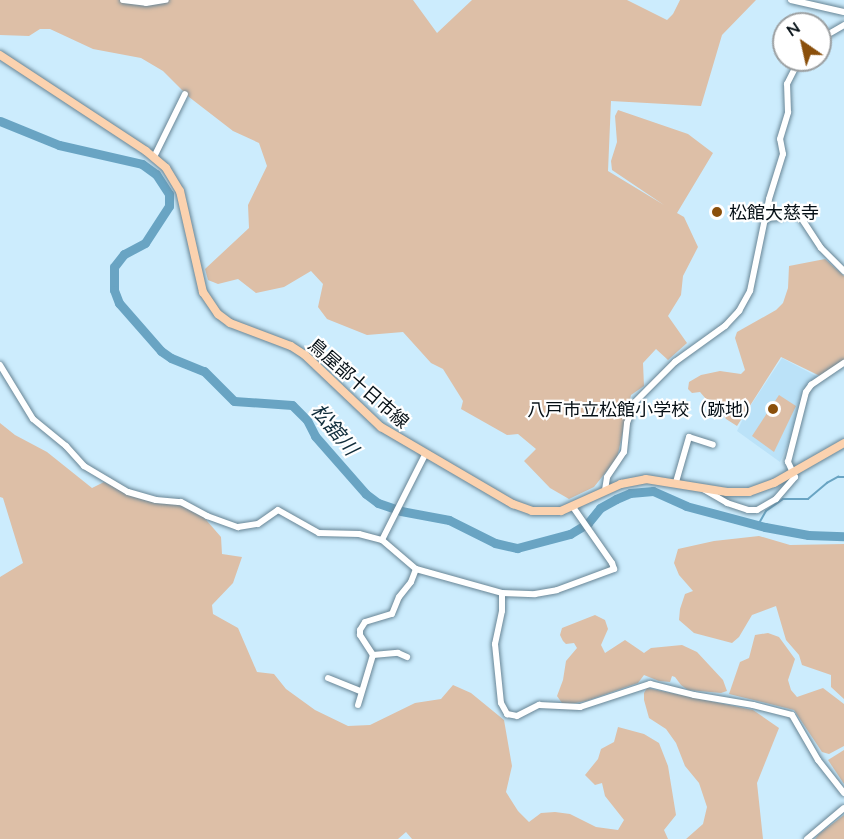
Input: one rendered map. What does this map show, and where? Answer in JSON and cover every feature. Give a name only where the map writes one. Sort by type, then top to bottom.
[{"type":"main road","name":"鳥屋部十日市線","points":[[0,55],[154,157],[171,174],[180,191],[202,286],[218,314],[231,323],[291,346],[305,355],[381,427],[425,455],[513,504],[532,511],[547,512],[573,507],[605,490],[635,481],[676,482],[727,492],[749,492],[774,483],[844,443]]},
{"type":"street","points":[[123,0],[146,3],[166,0]]},
{"type":"street","points":[[791,0],[844,12]]},
{"type":"street","points":[[605,490],[607,477],[624,452],[627,423],[635,402],[675,362],[725,326],[746,301],[754,281],[775,174],[783,154],[780,139],[789,105],[787,84],[793,72]]},
{"type":"street","points":[[154,157],[185,94]]},
{"type":"street","points":[[766,218],[774,218],[796,210],[821,248],[844,272]]},
{"type":"street","points":[[700,487],[727,503],[757,510],[781,495],[795,477],[788,462],[806,392],[811,385],[844,363]]},
{"type":"street","points":[[0,365],[33,419],[66,446],[84,466],[128,492],[156,500],[181,501],[207,516],[238,527],[258,524],[278,510],[319,533],[359,534],[382,540],[416,569],[502,593],[535,594],[610,573],[614,569],[573,507]]},
{"type":"street","points":[[676,482],[689,437],[713,445]]},
{"type":"street","points":[[382,540],[425,455]]},
{"type":"street","points":[[373,655],[360,635],[362,625],[392,614],[399,597],[411,582],[416,569]]},
{"type":"street","points":[[502,593],[502,611],[495,644],[501,703],[507,714],[517,716],[539,705],[580,707],[650,684],[694,695],[753,705],[792,716],[818,760],[844,793]]},
{"type":"street","points":[[373,655],[398,653],[407,657]]},
{"type":"street","points":[[358,705],[373,655]]},
{"type":"street","points":[[328,678],[362,691]]},
{"type":"street","points":[[807,839],[844,808]]},
{"type":"shaded area","points":[[0,0],[413,0],[437,33],[472,0],[627,0],[667,20],[680,0],[756,0],[722,35],[701,106],[611,101],[608,171],[664,205],[612,170],[611,161],[617,142],[615,116],[618,110],[688,134],[713,153],[677,213],[684,217],[698,247],[683,276],[681,295],[668,316],[687,343],[668,360],[656,349],[643,363],[644,386],[631,395],[617,458],[594,487],[569,499],[550,488],[524,461],[536,449],[518,434],[507,435],[461,409],[463,401],[443,369],[431,363],[403,332],[367,335],[327,319],[318,307],[323,284],[311,271],[284,287],[256,293],[238,279],[218,284],[208,280],[205,269],[249,228],[248,205],[267,166],[259,143],[233,131],[189,97],[163,71],[141,58],[93,49],[50,29],[40,29],[29,36],[0,35]]},
{"type":"shaded area","points":[[825,259],[844,276],[844,360],[820,376],[781,357],[737,426],[726,419],[712,400],[706,399],[700,392],[692,393],[688,389],[689,382],[701,375],[720,371],[741,374],[745,370],[735,338],[737,332],[776,310],[783,303],[788,288],[789,266]]},
{"type":"shaded area","name":"八戸市立松館小学校（跡地）","points":[[782,358],[818,377],[802,398],[792,435],[780,462],[737,431],[747,411]]},
{"type":"shaded area","points":[[779,395],[796,406],[774,452],[752,436]]},
{"type":"shaded area","points":[[0,423],[15,435],[47,452],[92,488],[104,482],[120,489],[186,506],[201,514],[221,537],[222,554],[242,557],[233,583],[212,605],[213,614],[238,628],[257,672],[274,674],[286,689],[315,710],[348,726],[370,725],[415,703],[441,699],[453,685],[471,693],[504,720],[512,766],[506,792],[518,811],[529,822],[541,813],[555,812],[570,814],[596,827],[618,830],[624,820],[605,796],[602,783],[595,785],[585,775],[598,759],[601,749],[614,742],[618,727],[644,734],[659,743],[668,766],[676,815],[664,830],[668,839],[412,839],[406,832],[398,839],[0,839],[0,577],[23,563],[3,498],[0,497]]},
{"type":"shaded area","points":[[759,536],[790,545],[844,544],[844,699],[831,687],[831,675],[802,665],[799,655],[786,640],[776,606],[752,615],[739,637],[732,643],[694,633],[679,620],[685,594],[693,591],[679,575],[674,563],[678,549],[714,541]]},
{"type":"shaded area","points":[[595,615],[605,620],[608,629],[601,645],[605,653],[625,640],[644,653],[651,648],[682,645],[697,652],[723,680],[727,691],[721,693],[688,690],[675,677],[672,676],[670,682],[659,681],[644,675],[638,683],[586,701],[562,703],[557,696],[563,680],[566,661],[577,648],[574,643],[566,644],[563,641],[560,635],[562,628]]},
{"type":"shaded area","points":[[768,633],[779,637],[795,659],[788,680],[791,690],[797,697],[823,688],[844,704],[844,746],[829,754],[822,752],[794,710],[729,694],[740,662],[749,658],[755,635]]},
{"type":"shaded area","points":[[647,688],[753,710],[779,728],[757,783],[763,839],[686,839],[703,824],[707,807],[699,783],[685,766],[676,743],[666,729],[649,718],[644,700]]},
{"type":"shaded area","points":[[844,750],[844,784],[828,760]]},
{"type":"shaded area","points":[[844,815],[844,839],[815,839],[819,834]]},
{"type":"waterway","name":"松舘川","points":[[0,121],[59,145],[142,164],[156,174],[169,194],[169,206],[145,243],[124,254],[114,267],[114,290],[119,303],[161,351],[171,358],[204,371],[234,401],[292,405],[307,420],[315,436],[366,494],[378,503],[401,511],[449,520],[495,543],[517,548],[570,534],[588,523],[600,508],[616,499],[630,493],[653,491],[686,506],[765,527],[808,535],[844,536]]},
{"type":"waterway","points":[[758,525],[766,511],[783,499],[808,499],[827,483],[838,477],[844,477]]},
{"type":"place","name":"松館大慈寺","points":[[717,212]]},
{"type":"place","name":"八戸市立松館小学校（跡地）","points":[[773,409]]}]
